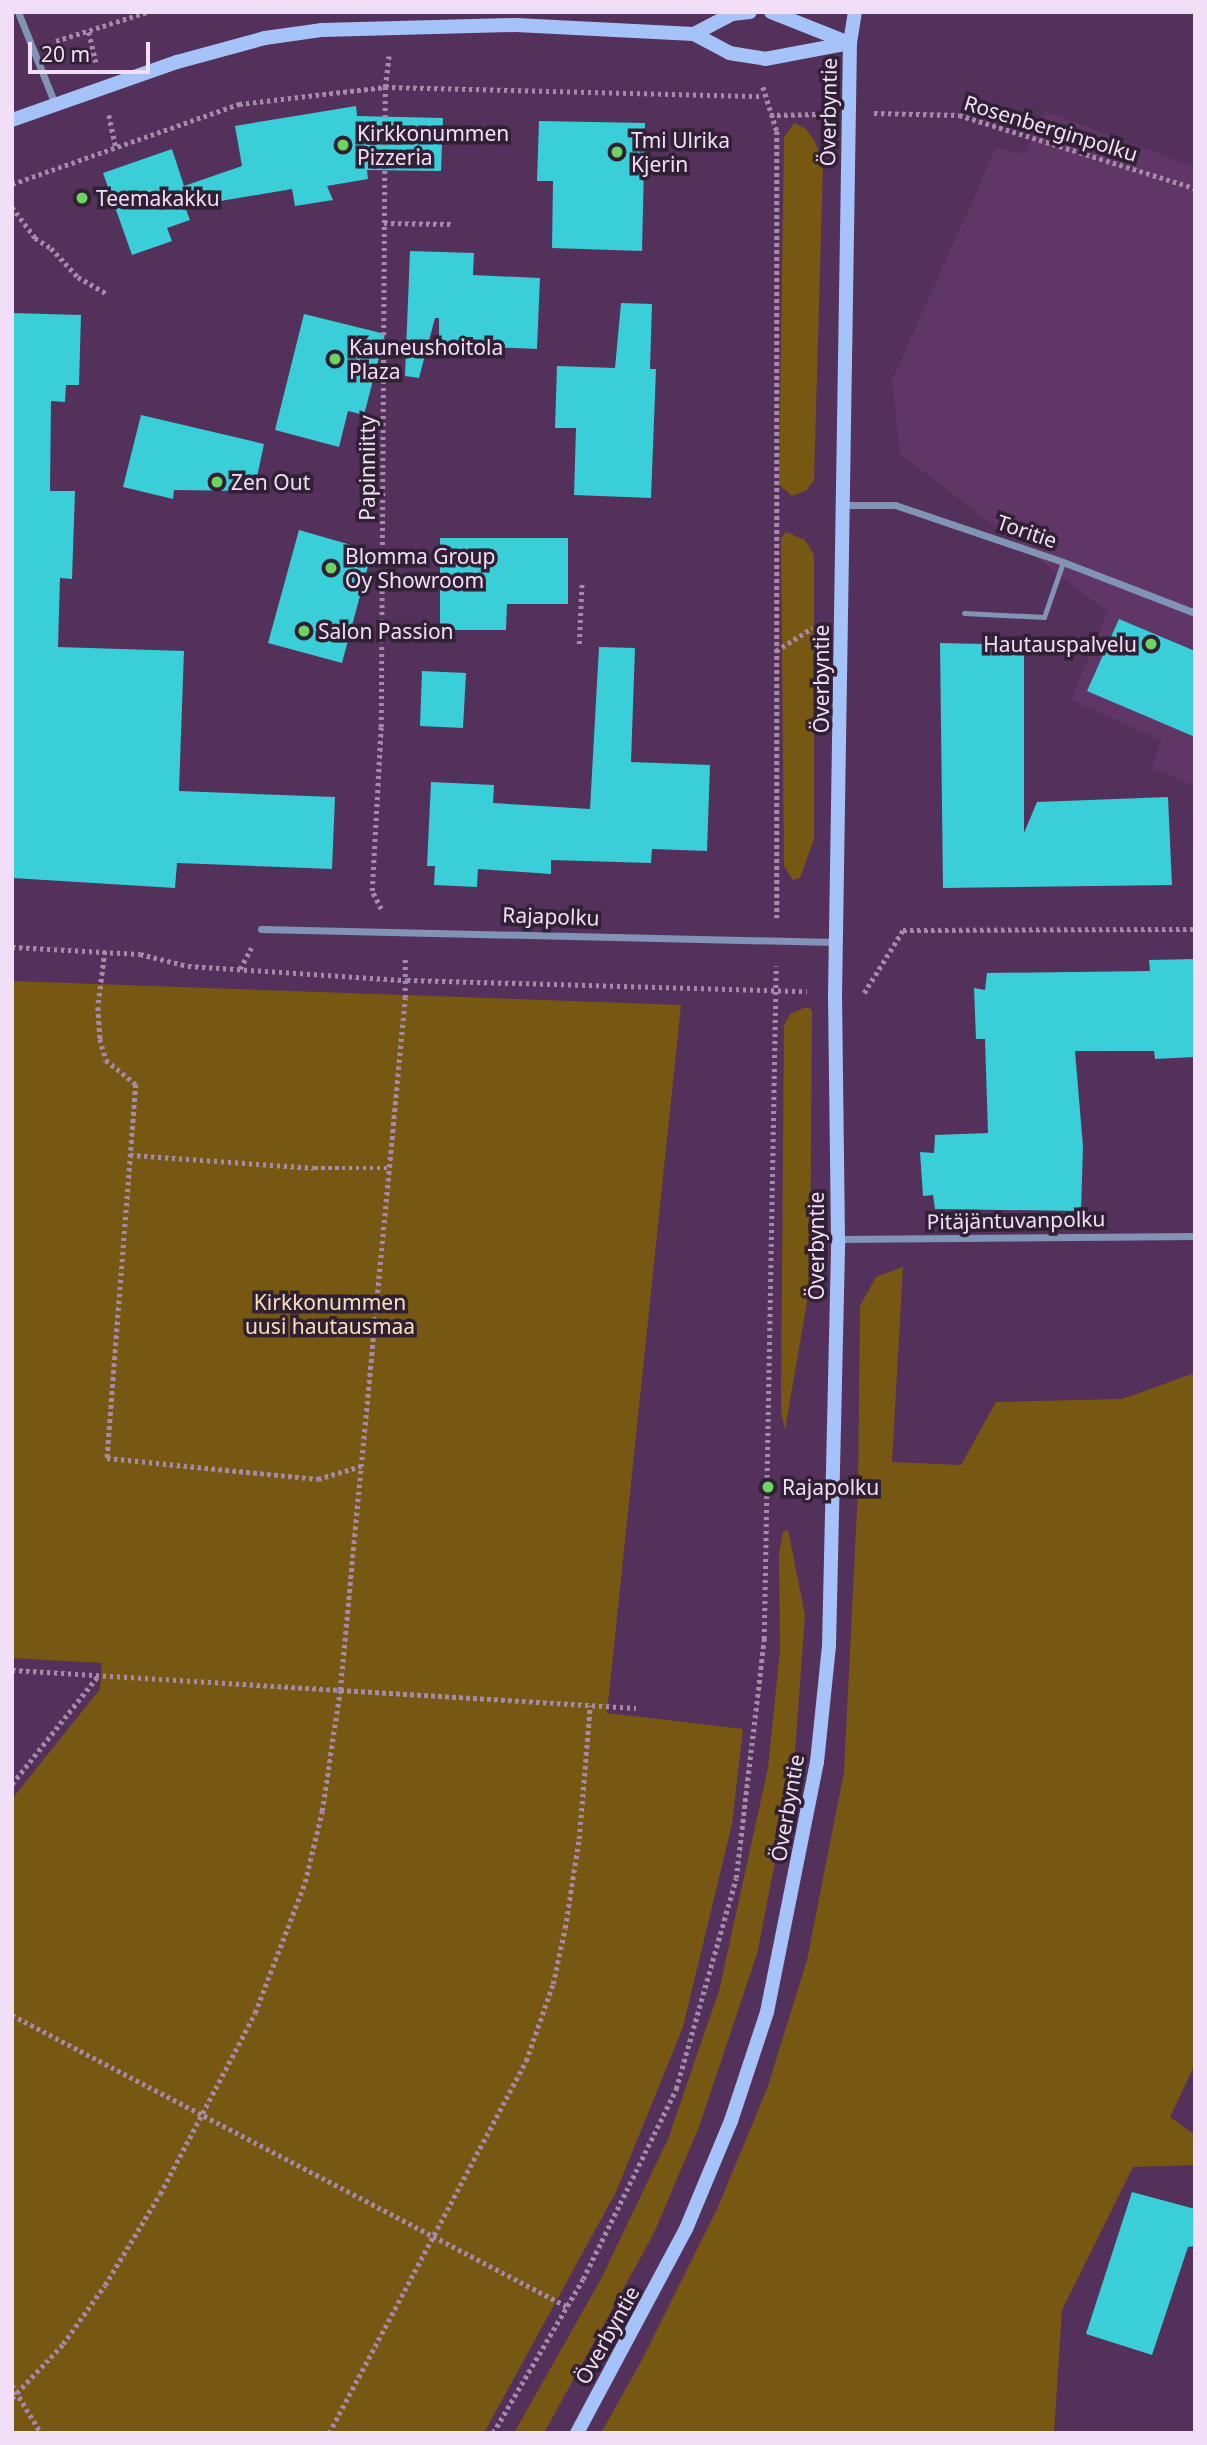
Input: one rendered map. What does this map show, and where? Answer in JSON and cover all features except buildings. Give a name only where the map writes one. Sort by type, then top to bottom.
[{"type":"street","points":[[18,12],[55,105]]},
{"type":"street","points":[[694,34],[732,14],[750,12]]},
{"type":"street","points":[[771,12],[850,43]]},
{"type":"street","name":"Överbyntie","points":[[577,2433],[686,2229],[731,2121],[767,2012],[817,1762],[829,1646],[838,1239],[835,997],[839,942],[842,505],[850,43],[855,12]]},
{"type":"street","points":[[12,120],[177,62],[265,38],[322,30],[516,25],[694,34],[729,53],[765,59],[850,43]]},
{"type":"street","name":"Toritie","points":[[842,505],[895,505],[1063,562],[1195,613]]},
{"type":"street","name":"Rajapolku","points":[[261,929],[391,929],[839,942]]},
{"type":"street","name":"Pitäjäntuvanpolku","points":[[838,1239],[1195,1236]]},
{"type":"lane","points":[[964,613],[1044,617],[1063,562]]},
{"type":"path","points":[[33,48],[147,12]]},
{"type":"path","points":[[493,2433],[566,2306],[676,2089],[736,1878],[764,1639],[777,940],[777,131],[763,96],[765,59]]},
{"type":"path","points":[[12,184],[239,104],[385,86],[763,96]]},
{"type":"path","name":"Papinniitty","points":[[385,86],[381,727],[372,891],[391,929]]},
{"type":"path","name":"Rosenberginpolku","points":[[771,115],[959,115],[1195,188]]},
{"type":"path","points":[[12,207],[35,238],[51,248],[78,277],[107,294]]},
{"type":"path","points":[[384,223],[452,224]]},
{"type":"path","points":[[579,644],[582,580]]},
{"type":"path","points":[[867,993],[903,930],[1195,929]]},
{"type":"path","points":[[12,947],[105,951],[188,966],[407,980],[776,987],[811,992]]},
{"type":"path","points":[[105,951],[98,1007],[100,1039],[106,1060],[136,1084],[107,1458],[318,1479],[361,1466]]},
{"type":"path","points":[[12,2398],[63,2344],[105,2285],[255,2013],[304,1882],[322,1811],[340,1690],[407,980]]},
{"type":"path","points":[[130,1155],[314,1168],[389,1168]]},
{"type":"path","points":[[12,1670],[636,1708]]},
{"type":"path","points":[[12,1784],[98,1675]]},
{"type":"path","points":[[328,2433],[526,2061],[553,1984],[579,1839],[590,1704]]},
{"type":"path","points":[[12,2015],[566,2306]]},
{"type":"path","points":[[12,2385],[41,2433]]},
{"type":"shaded area","points":[[1044,111],[1195,167],[1195,786],[1152,768],[1161,740],[1071,700],[1108,612],[900,454],[892,380],[996,148],[1025,154]]},
{"type":"green space","points":[[794,123],[806,129],[815,142],[823,164],[814,480],[807,490],[792,496],[779,485],[784,137]]},
{"type":"green space","points":[[786,532],[805,540],[814,555],[814,839],[800,878],[793,880],[784,866],[781,538]]},
{"type":"green space","name":"Kirkkonummen uusi hautausmaa","points":[[12,981],[681,1005],[607,1713],[743,1729],[732,1824],[683,2027],[616,2192],[484,2433],[12,2433],[12,1799],[100,1689],[102,1663],[12,1658]]},
{"type":"green space","points":[[806,1007],[812,1010],[810,1284],[785,1430],[781,1411],[784,1026],[790,1014]]},
{"type":"green space","points":[[903,1267],[892,1462],[961,1465],[996,1402],[1122,1399],[1195,1373],[1195,2064],[1170,2117],[1195,2135],[1195,2165],[1133,2167],[1062,2310],[1054,2433],[601,2433],[642,2360],[718,2207],[768,2086],[807,1960],[844,1772],[858,1490],[860,1306],[876,1277]]},
{"type":"green space","points":[[788,1530],[805,1615],[794,1765],[757,1954],[699,2127],[654,2233],[544,2433],[514,2433],[601,2279],[668,2139],[719,1991],[768,1768],[780,1650],[779,1554],[783,1532]]},
{"type":"place","name":"Kirkkonummen Pizzeria","points":[[343,145]]},
{"type":"place","name":"Tmi Ulrika Kjerin","points":[[617,152]]},
{"type":"place","name":"Teemakakku","points":[[82,198]]},
{"type":"place","name":"Kauneushoitola Plaza","points":[[335,359]]},
{"type":"place","name":"Zen Out","points":[[217,482]]},
{"type":"place","name":"Blomma Group Oy Showroom","points":[[331,568]]},
{"type":"place","name":"Salon Passion","points":[[304,631]]},
{"type":"place","name":"Hautauspalvelu","points":[[1151,644]]},
{"type":"place","name":"Rajapolku","points":[[768,1487]]}]
